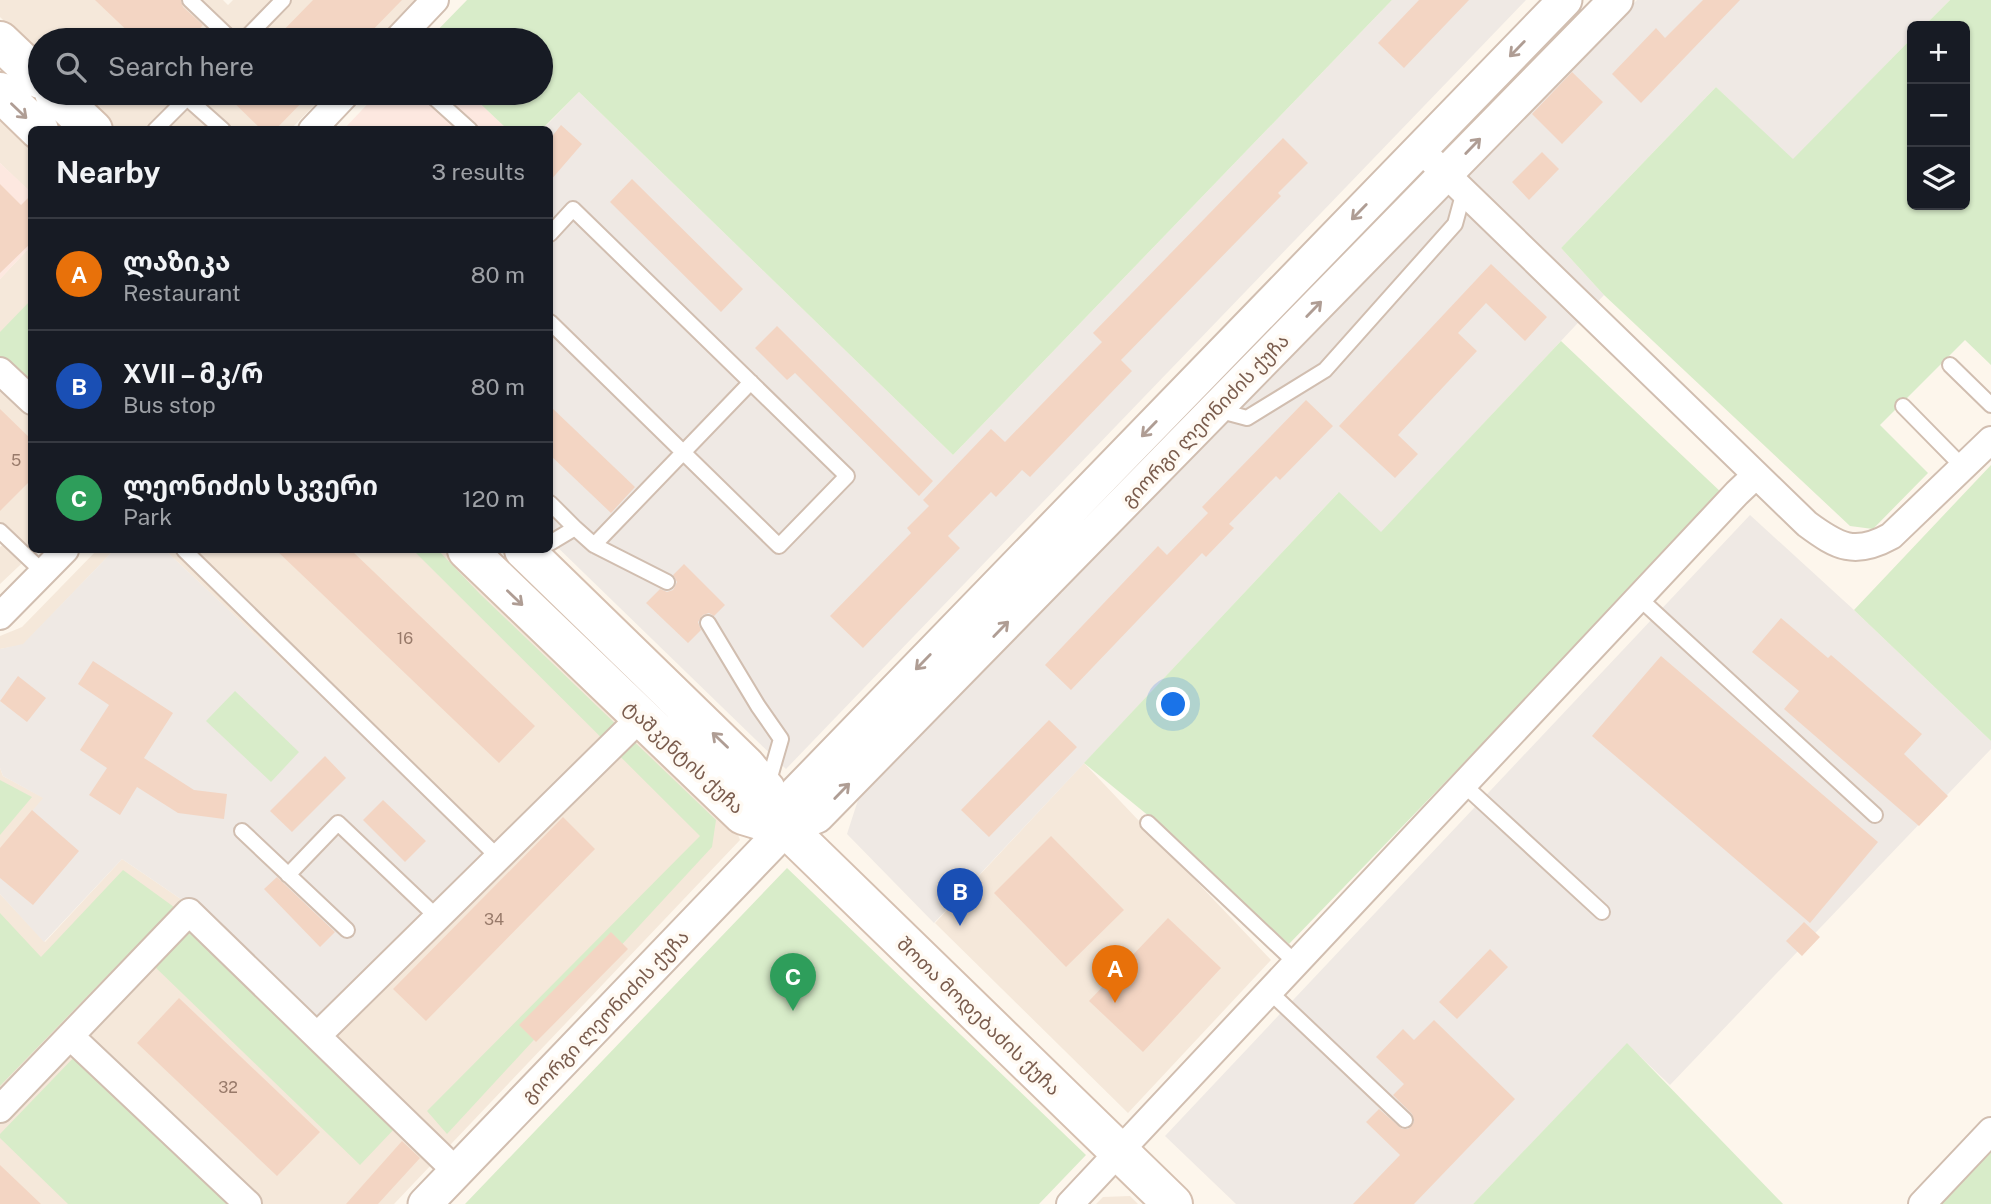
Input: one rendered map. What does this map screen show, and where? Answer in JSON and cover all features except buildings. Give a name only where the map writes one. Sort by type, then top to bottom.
[{"type":"main road","points":[[0,41],[28,68]]},
{"type":"main road","points":[[0,92],[35,126]]},
{"type":"main road","points":[[67,105],[89,126]]},
{"type":"main road","name":"ტაშკენტის ქუჩა","points":[[470,553],[743,815],[786,828]]},
{"type":"main road","name":"ტაშკენტის ქუჩა","points":[[539,553],[745,765],[766,790],[786,828]]},
{"type":"main road","name":"შოთა მოდებაძის ქუჩა","points":[[786,828],[1173,1204]]},
{"type":"street","points":[[408,28],[435,0]]},
{"type":"street","name":"გიორგი ლეონიძის ქუჩა","points":[[425,1204],[786,828],[817,816],[1201,400],[1420,149],[1565,0]]},
{"type":"street","name":"გიორგი ლეონიძის ქუჩა","points":[[1201,400],[1455,183],[1616,0]]},
{"type":"street","points":[[316,126],[336,105]]},
{"type":"street","points":[[1420,149],[1807,524],[1826,538],[1848,548],[1873,546],[1891,536],[1991,440]]},
{"type":"street","points":[[0,371],[28,397]]},
{"type":"street","points":[[1070,1204],[1756,475]]},
{"type":"street","points":[[0,615],[62,553]]},
{"type":"street","points":[[317,1037],[640,718]]},
{"type":"street","points":[[0,1109],[189,912],[456,1171]]},
{"type":"street","points":[[70,1036],[248,1204]]},
{"type":"street","points":[[1922,1204],[1991,1131]]},
{"type":"lane","points":[[190,0],[219,28]]},
{"type":"lane","points":[[255,28],[283,0]]},
{"type":"lane","points":[[159,126],[179,105]]},
{"type":"lane","points":[[199,105],[219,126]]},
{"type":"lane","points":[[442,105],[466,126]]},
{"type":"lane","points":[[1201,400],[1247,418],[1325,370],[1455,224],[1455,183]]},
{"type":"lane","points":[[553,231],[573,209],[847,477],[779,546],[553,325]]},
{"type":"lane","points":[[1950,365],[1991,405]]},
{"type":"lane","points":[[594,545],[751,382]]},
{"type":"lane","points":[[1903,406],[1963,467]]},
{"type":"lane","points":[[553,506],[594,545],[667,582]]},
{"type":"lane","points":[[553,540],[575,528]]},
{"type":"lane","points":[[0,531],[43,571]]},
{"type":"lane","points":[[187,553],[499,858]]},
{"type":"lane","points":[[1639,598],[1875,815]]},
{"type":"lane","points":[[708,622],[781,739],[766,790]]},
{"type":"lane","points":[[1464,785],[1602,912]]},
{"type":"lane","points":[[288,875],[338,823],[438,918]]},
{"type":"lane","points":[[1148,823],[1296,963]]},
{"type":"lane","points":[[242,831],[347,930]]},
{"type":"lane","points":[[1270,992],[1405,1121]]},
{"type":"shaded area","points":[[0,0],[223,0],[228,5],[233,0],[417,0],[389,28],[28,28],[28,44],[0,17]]},
{"type":"shaded area","points":[[1392,0],[1526,0],[786,769],[553,543],[553,126],[546,126],[579,92],[953,455]]},
{"type":"shaded area","points":[[1637,0],[1950,0],[1929,21],[1907,21],[1907,43],[1793,160],[1716,87],[1561,248],[1604,295],[1381,533],[1338,493],[934,923],[847,834],[858,800]]},
{"type":"shaded area","points":[[92,105],[314,105],[294,126],[114,126]]},
{"type":"shaded area","points":[[367,105],[482,105],[504,126],[347,126]]},
{"type":"shaded area","points":[[0,116],[28,143],[28,190],[0,163]]},
{"type":"shaded area","points":[[0,163],[28,189],[28,249],[0,279]]},
{"type":"shaded area","points":[[28,249],[28,553],[33,553],[0,584],[0,547],[4,544],[0,540],[0,279]]},
{"type":"shaded area","points":[[1750,515],[1991,741],[1991,749],[1670,1085],[1627,1044],[1473,1204],[1236,1204],[1165,1136]]},
{"type":"shaded area","points":[[94,553],[111,553],[23,645],[0,649],[0,636],[22,627]]},
{"type":"shaded area","points":[[111,553],[168,553],[491,856],[317,1027],[194,908],[122,859],[44,942],[0,894],[0,850],[43,798],[3,776],[0,768],[0,649],[23,644]]},
{"type":"shaded area","points":[[168,553],[462,553],[730,813],[740,840],[394,1204],[0,1204],[0,894],[45,942],[122,859],[194,908],[490,856]]},
{"type":"shaded area","points":[[1084,763],[1271,960],[1128,1113],[935,923]]},
{"type":"shaded area","points":[[0,768],[3,776],[44,798],[0,850]]},
{"type":"shaded area","points":[[1130,1196],[1138,1204],[1096,1204],[1103,1197]]},
{"type":"green space","points":[[467,0],[1392,0],[953,455],[579,92],[545,126],[504,126],[482,105],[553,105],[553,28],[440,28]]},
{"type":"green space","points":[[1950,0],[1991,0],[1991,365],[1965,340],[1880,425],[1928,473],[1873,529],[1850,526],[1604,295],[1561,248],[1716,87],[1793,159],[1907,43],[1907,210],[1970,210],[1970,21],[1929,21]]},
{"type":"green space","points":[[28,303],[28,385],[0,357],[0,332]]},
{"type":"green space","points":[[1561,341],[1723,494],[1289,944],[1150,817],[1084,763],[1339,492],[1381,532]]},
{"type":"green space","points":[[1991,465],[1991,741],[1854,610]]},
{"type":"green space","points":[[416,553],[441,553],[480,594],[716,820],[712,847],[447,1134],[427,1111],[700,836]]},
{"type":"green space","points":[[235,691],[299,752],[271,782],[206,721]]},
{"type":"green space","points":[[0,780],[32,797],[0,835]]},
{"type":"green space","points":[[787,868],[1086,1155],[1039,1204],[465,1204]]},
{"type":"green space","points":[[123,870],[174,907],[0,1086],[0,913],[41,957]]},
{"type":"green space","points":[[191,927],[397,1126],[360,1165],[154,966]]},
{"type":"green space","points":[[1627,1043],[1783,1204],[1473,1204]]},
{"type":"green space","points":[[79,1052],[235,1204],[68,1204],[0,1138],[0,1134]]},
{"type":"green space","points":[[1991,1150],[1991,1204],[1941,1204]]},
{"type":"place","name":"XVII – მკ/რ","points":[[960,926]]},
{"type":"place","name":"ლაზიკა","points":[[1115,1003]]},
{"type":"place","name":"ლეონიძის სკვერი","points":[[793,1011]]}]
